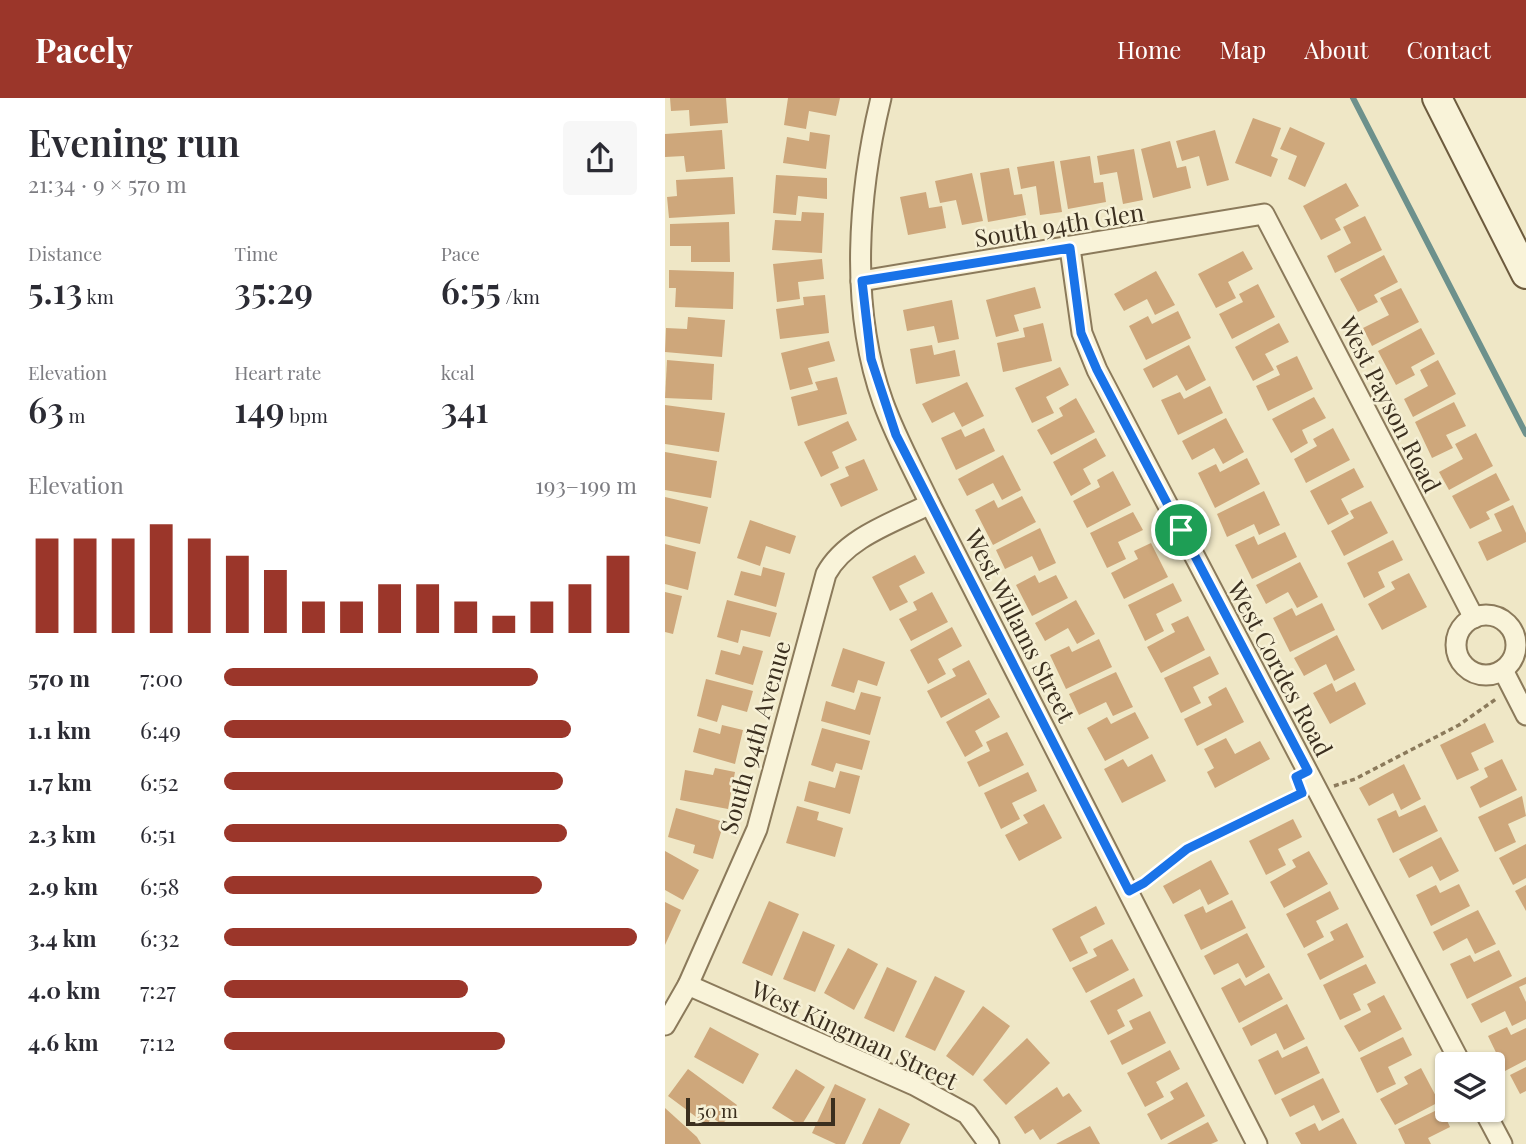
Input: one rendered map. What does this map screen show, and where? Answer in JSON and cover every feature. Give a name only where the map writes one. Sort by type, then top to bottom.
[{"type":"main road","points":[[1437,98],[1526,274]]},
{"type":"street","name":"West Willams Street","points":[[881,98],[867,151],[863,190],[862,281],[871,359],[882,400],[930,503],[1257,1144]]},
{"type":"street","name":"South 94th Glen","points":[[862,281],[1264,214]]},
{"type":"street","name":"West Payson Road","points":[[1264,214],[1474,618]]},
{"type":"street","name":"West Cordes Road","points":[[1070,248],[1081,333],[1097,370],[1455,1052]]},
{"type":"street","name":"South 94th Avenue","points":[[665,1025],[688,985],[757,829],[826,574],[833,561],[850,546],[930,503]]},
{"type":"street","points":[[1491,615],[1519,626],[1514,656],[1503,670],[1485,675],[1475,673],[1460,660],[1457,650],[1460,631],[1474,618],[1491,615]]},
{"type":"street","points":[[1503,670],[1526,715]]},
{"type":"street","name":"West Kingman Street","points":[[688,985],[914,1085],[967,1114],[989,1144]]},
{"type":"street","points":[[1490,1122],[1502,1144]]},
{"type":"path","points":[[1320,795],[1337,783],[1355,779],[1459,725],[1513,688]]},
{"type":"path","points":[[1129,891],[1144,883],[1187,849],[1302,793],[1296,777],[1308,771]]},
{"type":"building","points":[[670,98],[726,98],[728,123],[690,126],[689,110],[671,111]]},
{"type":"building","points":[[788,98],[840,98],[836,116],[809,111],[806,129],[784,125]]},
{"type":"building","points":[[1253,118],[1281,128],[1271,156],[1278,159],[1271,177],[1235,163]]},
{"type":"building","points":[[1290,127],[1325,143],[1305,187],[1288,179],[1297,156],[1280,149]]},
{"type":"building","points":[[722,130],[725,169],[686,172],[684,156],[665,157],[665,134]]},
{"type":"building","points":[[1215,130],[1229,180],[1207,186],[1199,156],[1182,161],[1176,141]]},
{"type":"building","points":[[810,132],[830,135],[826,169],[783,163],[787,137],[809,141]]},
{"type":"building","points":[[1170,141],[1177,168],[1186,166],[1191,188],[1153,198],[1141,149]]},
{"type":"building","points":[[1134,149],[1143,200],[1123,204],[1117,172],[1100,175],[1097,156]]},
{"type":"building","points":[[1090,156],[1094,183],[1103,182],[1106,202],[1068,209],[1060,161]]},
{"type":"building","points":[[1054,161],[1062,212],[1040,215],[1036,186],[1021,189],[1017,167]]},
{"type":"building","points":[[1009,168],[1014,195],[1022,194],[1026,215],[988,222],[980,173]]},
{"type":"building","points":[[972,173],[983,221],[962,225],[956,200],[940,203],[935,181]]},
{"type":"building","points":[[776,175],[827,178],[827,199],[798,196],[796,215],[773,213]]},
{"type":"building","points":[[733,177],[735,214],[669,218],[667,197],[677,196],[676,180]]},
{"type":"building","points":[[1346,183],[1359,206],[1335,219],[1341,230],[1321,240],[1303,206]]},
{"type":"building","points":[[926,192],[929,208],[942,206],[946,228],[908,235],[900,197]]},
{"type":"building","points":[[802,212],[824,213],[822,253],[772,250],[775,220],[801,221]]},
{"type":"building","points":[[1365,216],[1382,250],[1335,273],[1327,256],[1351,243],[1343,227]]},
{"type":"building","points":[[729,222],[730,262],[691,262],[691,246],[670,246],[670,224]]},
{"type":"building","points":[[1243,251],[1253,269],[1228,282],[1236,298],[1216,308],[1198,274]]},
{"type":"building","points":[[1384,255],[1398,282],[1374,295],[1378,302],[1358,312],[1340,279]]},
{"type":"building","points":[[822,259],[824,279],[798,282],[800,299],[777,302],[773,264]]},
{"type":"building","points":[[669,270],[734,272],[733,309],[675,307],[676,288],[669,288]]},
{"type":"building","points":[[1156,271],[1175,305],[1155,315],[1147,299],[1124,311],[1114,294]]},
{"type":"building","points":[[1258,284],[1275,317],[1232,339],[1219,314],[1243,302],[1239,294]]},
{"type":"building","points":[[1035,287],[1041,308],[1014,315],[1019,331],[996,337],[986,300]]},
{"type":"building","points":[[1401,288],[1419,322],[1372,346],[1363,328],[1389,315],[1380,298]]},
{"type":"building","points":[[825,295],[829,333],[780,339],[776,309],[804,305],[803,297]]},
{"type":"building","points":[[952,300],[959,339],[938,343],[934,326],[907,331],[903,310]]},
{"type":"building","points":[[1178,311],[1191,338],[1146,360],[1129,326],[1148,316],[1152,324]]},
{"type":"building","points":[[688,317],[725,320],[722,357],[665,352],[666,328],[687,329]]},
{"type":"building","points":[[1043,323],[1052,361],[1003,372],[997,343],[1025,337],[1023,328]]},
{"type":"building","points":[[1279,323],[1289,342],[1265,354],[1274,370],[1253,381],[1235,347]]},
{"type":"building","points":[[1421,328],[1435,354],[1411,367],[1415,375],[1396,385],[1378,351]]},
{"type":"building","points":[[829,341],[835,361],[808,368],[813,384],[790,390],[781,353]]},
{"type":"building","points":[[932,345],[934,355],[955,350],[960,376],[916,384],[910,349]]},
{"type":"building","points":[[1189,345],[1206,380],[1186,391],[1177,375],[1153,388],[1143,369]]},
{"type":"building","points":[[1297,356],[1313,389],[1268,411],[1256,386],[1280,375],[1276,366]]},
{"type":"building","points":[[667,360],[714,364],[712,400],[665,398]]},
{"type":"building","points":[[1438,360],[1456,394],[1413,417],[1404,399],[1428,386],[1420,370]]},
{"type":"building","points":[[1060,367],[1069,385],[1046,397],[1054,413],[1032,423],[1015,388]]},
{"type":"building","points":[[837,377],[847,414],[798,426],[791,397],[818,390],[815,382]]},
{"type":"building","points":[[967,382],[984,416],[962,427],[954,412],[932,423],[922,404]]},
{"type":"building","points":[[1210,386],[1223,413],[1178,435],[1161,400],[1180,392],[1184,399]]},
{"type":"building","points":[[1314,397],[1326,418],[1302,430],[1308,443],[1291,453],[1272,419]]},
{"type":"building","points":[[1076,398],[1095,432],[1051,455],[1037,430],[1063,416],[1059,408]]},
{"type":"building","points":[[1454,402],[1466,426],[1446,435],[1453,448],[1432,458],[1415,422]]},
{"type":"building","points":[[665,405],[725,413],[719,452],[665,444]]},
{"type":"building","points":[[1226,418],[1244,452],[1223,464],[1214,448],[1192,460],[1182,441]]},
{"type":"building","points":[[848,421],[857,440],[832,452],[839,468],[821,477],[804,442]]},
{"type":"building","points":[[984,428],[995,451],[956,470],[941,438],[961,429],[965,437]]},
{"type":"building","points":[[1333,428],[1350,460],[1306,483],[1294,459],[1317,446],[1313,439]]},
{"type":"building","points":[[1476,433],[1493,466],[1449,490],[1439,472],[1463,459],[1455,444]]},
{"type":"building","points":[[1096,438],[1106,456],[1083,469],[1091,484],[1071,496],[1053,462]]},
{"type":"building","points":[[665,452],[717,461],[711,498],[665,490]]},
{"type":"building","points":[[1003,455],[1021,490],[1002,500],[993,483],[967,496],[958,479]]},
{"type":"building","points":[[1247,458],[1260,484],[1215,508],[1198,473],[1216,464],[1220,472]]},
{"type":"building","points":[[864,459],[878,490],[841,507],[830,484],[849,476],[845,467]]},
{"type":"building","points":[[1354,468],[1364,487],[1341,499],[1349,514],[1328,525],[1310,491]]},
{"type":"building","points":[[1113,471],[1131,505],[1087,528],[1073,501],[1100,487],[1097,480]]},
{"type":"building","points":[[1496,473],[1510,500],[1486,512],[1490,519],[1470,529],[1452,496]]},
{"type":"building","points":[[1264,491],[1280,525],[1259,535],[1254,524],[1227,537],[1217,514]]},
{"type":"building","points":[[1022,496],[1036,522],[993,545],[975,510],[994,500],[998,508]]},
{"type":"building","points":[[665,497],[708,507],[700,544],[665,536]]},
{"type":"building","points":[[1371,501],[1388,533],[1344,556],[1331,531],[1354,518],[1350,511]]},
{"type":"building","points":[[1513,505],[1526,533],[1526,542],[1487,561],[1478,542],[1502,531],[1494,514]]},
{"type":"building","points":[[1133,512],[1143,530],[1118,542],[1126,559],[1107,568],[1090,533]]},
{"type":"building","points":[[750,520],[796,536],[790,554],[766,546],[760,566],[737,558]]},
{"type":"building","points":[[1040,528],[1056,563],[1039,571],[1032,556],[1005,569],[996,550]]},
{"type":"building","points":[[1285,532],[1297,557],[1252,579],[1235,545],[1254,536],[1258,545]]},
{"type":"building","points":[[1393,540],[1403,560],[1378,572],[1385,587],[1364,598],[1347,563]]},
{"type":"building","points":[[1151,543],[1168,577],[1124,599],[1111,573],[1138,559],[1134,551]]},
{"type":"building","points":[[665,544],[696,552],[688,590],[665,584]]},
{"type":"building","points":[[915,555],[925,573],[899,586],[908,602],[890,611],[872,577]]},
{"type":"building","points":[[1300,562],[1318,597],[1297,608],[1288,592],[1266,604],[1256,585]]},
{"type":"building","points":[[763,567],[785,573],[776,607],[734,595],[741,571],[761,576]]},
{"type":"building","points":[[1409,573],[1427,607],[1382,630],[1368,604],[1395,589],[1391,582]]},
{"type":"building","points":[[1035,575],[1039,583],[1056,575],[1068,598],[1032,616],[1016,585]]},
{"type":"building","points":[[1173,583],[1182,601],[1156,614],[1164,631],[1145,641],[1128,605]]},
{"type":"building","points":[[665,592],[682,596],[673,634],[665,632]]},
{"type":"building","points":[[932,592],[948,622],[911,641],[899,619],[917,610],[913,602]]},
{"type":"building","points":[[727,600],[777,613],[770,637],[741,630],[738,643],[717,637]]},
{"type":"building","points":[[1076,600],[1095,634],[1077,644],[1068,628],[1045,641],[1035,623]]},
{"type":"building","points":[[1322,603],[1335,630],[1290,652],[1273,618],[1292,608],[1296,616]]},
{"type":"building","points":[[1188,616],[1205,650],[1161,673],[1147,647],[1175,632],[1171,624]]},
{"type":"building","points":[[952,627],[962,646],[938,659],[946,674],[928,684],[910,650]]},
{"type":"building","points":[[1337,635],[1355,670],[1334,681],[1326,664],[1304,676],[1294,658]]},
{"type":"building","points":[[1099,639],[1112,667],[1066,689],[1050,655],[1069,646],[1072,652]]},
{"type":"building","points":[[743,646],[763,651],[753,685],[715,674],[721,650],[740,655]]},
{"type":"building","points":[[843,648],[885,662],[877,686],[858,680],[854,693],[831,686]]},
{"type":"building","points":[[1210,656],[1219,674],[1193,687],[1201,703],[1181,713],[1164,678]]},
{"type":"building","points":[[969,660],[987,694],[941,718],[927,691],[956,676],[952,669]]},
{"type":"building","points":[[1116,672],[1133,707],[1113,716],[1106,702],[1079,715],[1069,694]]},
{"type":"building","points":[[706,679],[753,691],[747,712],[722,705],[717,722],[697,716]]},
{"type":"building","points":[[1355,682],[1366,704],[1330,724],[1313,693],[1332,683],[1336,692]]},
{"type":"building","points":[[1226,687],[1244,722],[1197,746],[1184,719],[1212,705],[1208,697]]},
{"type":"building","points":[[861,692],[881,697],[870,735],[821,721],[826,701],[855,710]]},
{"type":"building","points":[[989,698],[1000,717],[975,731],[983,746],[965,757],[946,722]]},
{"type":"building","points":[[1135,712],[1149,738],[1105,761],[1087,728],[1107,717],[1111,724]]},
{"type":"building","points":[[1485,723],[1494,742],[1471,753],[1479,770],[1457,780],[1440,745]]},
{"type":"building","points":[[722,725],[743,730],[735,764],[693,752],[699,728],[720,734]]},
{"type":"building","points":[[822,728],[870,741],[862,770],[836,763],[833,772],[811,765]]},
{"type":"building","points":[[1007,732],[1024,765],[979,787],[967,762],[990,751],[986,742]]},
{"type":"building","points":[[1226,738],[1235,754],[1260,741],[1270,759],[1215,788],[1207,772],[1214,768],[1204,749]]},
{"type":"building","points":[[1152,754],[1166,781],[1122,803],[1104,769],[1123,759],[1128,767]]},
{"type":"building","points":[[1502,759],[1517,790],[1480,808],[1470,787],[1488,777],[1484,768]]},
{"type":"building","points":[[1404,764],[1421,799],[1401,810],[1393,793],[1369,806],[1359,788]]},
{"type":"building","points":[[715,768],[735,772],[728,809],[680,800],[685,770],[713,775]]},
{"type":"building","points":[[840,771],[860,776],[850,814],[804,801],[809,781],[835,788]]},
{"type":"building","points":[[1028,772],[1037,791],[1012,803],[1020,819],[1001,829],[984,793]]},
{"type":"building","points":[[1522,796],[1526,816],[1508,824],[1516,842],[1495,852],[1478,817]]},
{"type":"building","points":[[1044,804],[1062,838],[1019,861],[1005,835],[1028,823],[1023,815]]},
{"type":"building","points":[[1425,805],[1438,831],[1393,853],[1377,819],[1396,810],[1399,817]]},
{"type":"building","points":[[797,806],[819,812],[817,820],[843,828],[835,857],[786,843]]},
{"type":"building","points":[[676,808],[724,822],[713,859],[693,853],[695,845],[668,837]]},
{"type":"building","points":[[1293,819],[1302,837],[1278,849],[1286,865],[1266,875],[1249,841]]},
{"type":"building","points":[[1441,837],[1459,871],[1440,881],[1432,866],[1409,878],[1399,859]]},
{"type":"building","points":[[1526,844],[1526,878],[1513,885],[1499,858]]},
{"type":"building","points":[[665,851],[699,870],[683,900],[665,890]]},
{"type":"building","points":[[1309,851],[1328,884],[1284,908],[1270,882],[1296,867],[1292,860]]},
{"type":"building","points":[[1211,860],[1229,894],[1208,905],[1200,889],[1173,904],[1163,886]]},
{"type":"building","points":[[1459,884],[1470,906],[1431,926],[1416,895],[1436,885],[1440,893]]},
{"type":"building","points":[[1526,885],[1526,911],[1515,891]]},
{"type":"building","points":[[1330,891],[1339,909],[1316,921],[1324,937],[1304,948],[1286,914]]},
{"type":"building","points":[[1232,900],[1246,928],[1201,950],[1184,915],[1203,906],[1206,913]]},
{"type":"building","points":[[769,901],[799,914],[772,976],[742,963]]},
{"type":"building","points":[[665,902],[681,910],[665,945]]},
{"type":"building","points":[[1096,906],[1105,924],[1080,937],[1088,953],[1070,962],[1052,929]]},
{"type":"building","points":[[1478,910],[1496,944],[1475,954],[1467,938],[1443,951],[1433,932]]},
{"type":"building","points":[[1347,923],[1364,957],[1320,980],[1307,954],[1334,940],[1330,932]]},
{"type":"building","points":[[803,931],[835,945],[815,992],[783,979]]},
{"type":"building","points":[[1247,933],[1265,967],[1246,978],[1238,963],[1214,975],[1204,956]]},
{"type":"building","points":[[1112,939],[1129,970],[1086,993],[1072,968],[1097,956],[1093,949]]},
{"type":"building","points":[[848,948],[878,964],[854,1010],[824,993]]},
{"type":"building","points":[[1499,950],[1512,976],[1467,999],[1450,964],[1470,955],[1474,962]]},
{"type":"building","points":[[1366,964],[1376,983],[1353,994],[1361,1010],[1340,1020],[1323,985]]},
{"type":"building","points":[[887,967],[917,981],[894,1032],[864,1018]]},
{"type":"building","points":[[1269,973],[1283,999],[1239,1023],[1221,988],[1240,978],[1245,986]]},
{"type":"building","points":[[935,976],[965,991],[935,1051],[905,1037]]},
{"type":"building","points":[[1526,977],[1526,984],[1519,987],[1526,1002],[1526,1019],[1512,1026],[1505,1011],[1481,1023],[1471,1004]]},
{"type":"building","points":[[1134,978],[1143,996],[1117,1010],[1125,1026],[1108,1035],[1090,1001]]},
{"type":"building","points":[[1384,995],[1402,1029],[1359,1052],[1344,1026],[1371,1012],[1367,1004]]},
{"type":"building","points":[[1287,1004],[1305,1039],[1284,1050],[1276,1033],[1251,1046],[1242,1028]]},
{"type":"building","points":[[983,1006],[1010,1026],[973,1076],[946,1056]]},
{"type":"building","points":[[1150,1011],[1166,1043],[1122,1065],[1110,1041],[1133,1029],[1129,1021]]},
{"type":"building","points":[[710,1027],[759,1054],[743,1084],[694,1057]]},
{"type":"building","points":[[1507,1027],[1511,1035],[1526,1028],[1526,1060],[1505,1071],[1505,1052],[1496,1052],[1488,1036]]},
{"type":"building","points":[[1403,1037],[1412,1055],[1388,1067],[1396,1084],[1377,1093],[1360,1058]]},
{"type":"building","points":[[1027,1038],[1050,1063],[1006,1105],[983,1080]]},
{"type":"building","points":[[1307,1046],[1320,1073],[1275,1095],[1258,1060],[1278,1050],[1282,1058]]},
{"type":"building","points":[[1170,1050],[1180,1069],[1156,1082],[1164,1097],[1145,1107],[1127,1073]]},
{"type":"building","points":[[1526,1067],[1526,1091],[1520,1094],[1510,1075]]},
{"type":"building","points":[[1421,1068],[1435,1094],[1435,1104],[1395,1125],[1380,1099],[1408,1084],[1404,1077]]},
{"type":"building","points":[[688,1069],[737,1105],[722,1125],[712,1117],[707,1125],[668,1096]]},
{"type":"building","points":[[796,1069],[825,1087],[801,1126],[772,1108]]},
{"type":"building","points":[[1323,1078],[1340,1112],[1322,1121],[1314,1105],[1290,1117],[1281,1099]]},
{"type":"building","points":[[1187,1082],[1205,1116],[1161,1140],[1147,1114],[1174,1099],[1170,1092]]},
{"type":"building","points":[[835,1084],[866,1099],[845,1144],[836,1144],[812,1133]]},
{"type":"building","points":[[1057,1087],[1063,1097],[1069,1093],[1082,1111],[1040,1140],[1033,1129],[1025,1134],[1014,1117]]},
{"type":"building","points":[[665,1108],[697,1137],[701,1144],[665,1144]]},
{"type":"building","points":[[879,1108],[910,1124],[900,1144],[862,1144]]},
{"type":"building","points":[[1435,1111],[1435,1122],[1448,1122],[1450,1127],[1428,1138],[1431,1144],[1405,1144],[1398,1129]]},
{"type":"building","points":[[1343,1118],[1357,1144],[1301,1144],[1295,1133],[1315,1123],[1319,1131]]},
{"type":"building","points":[[1208,1122],[1218,1141],[1211,1144],[1167,1144]]},
{"type":"building","points":[[1090,1126],[1100,1144],[1056,1144]]},
{"type":"waterway","points":[[1353,98],[1526,434]]},
{"type":"route","points":[[1070,248],[1081,333],[1097,370],[1181,530],[1308,771],[1296,777],[1302,793],[1209,836],[1168,861],[1151,878],[1129,891],[896,435],[882,400],[871,359],[862,281],[1070,248]]}]
